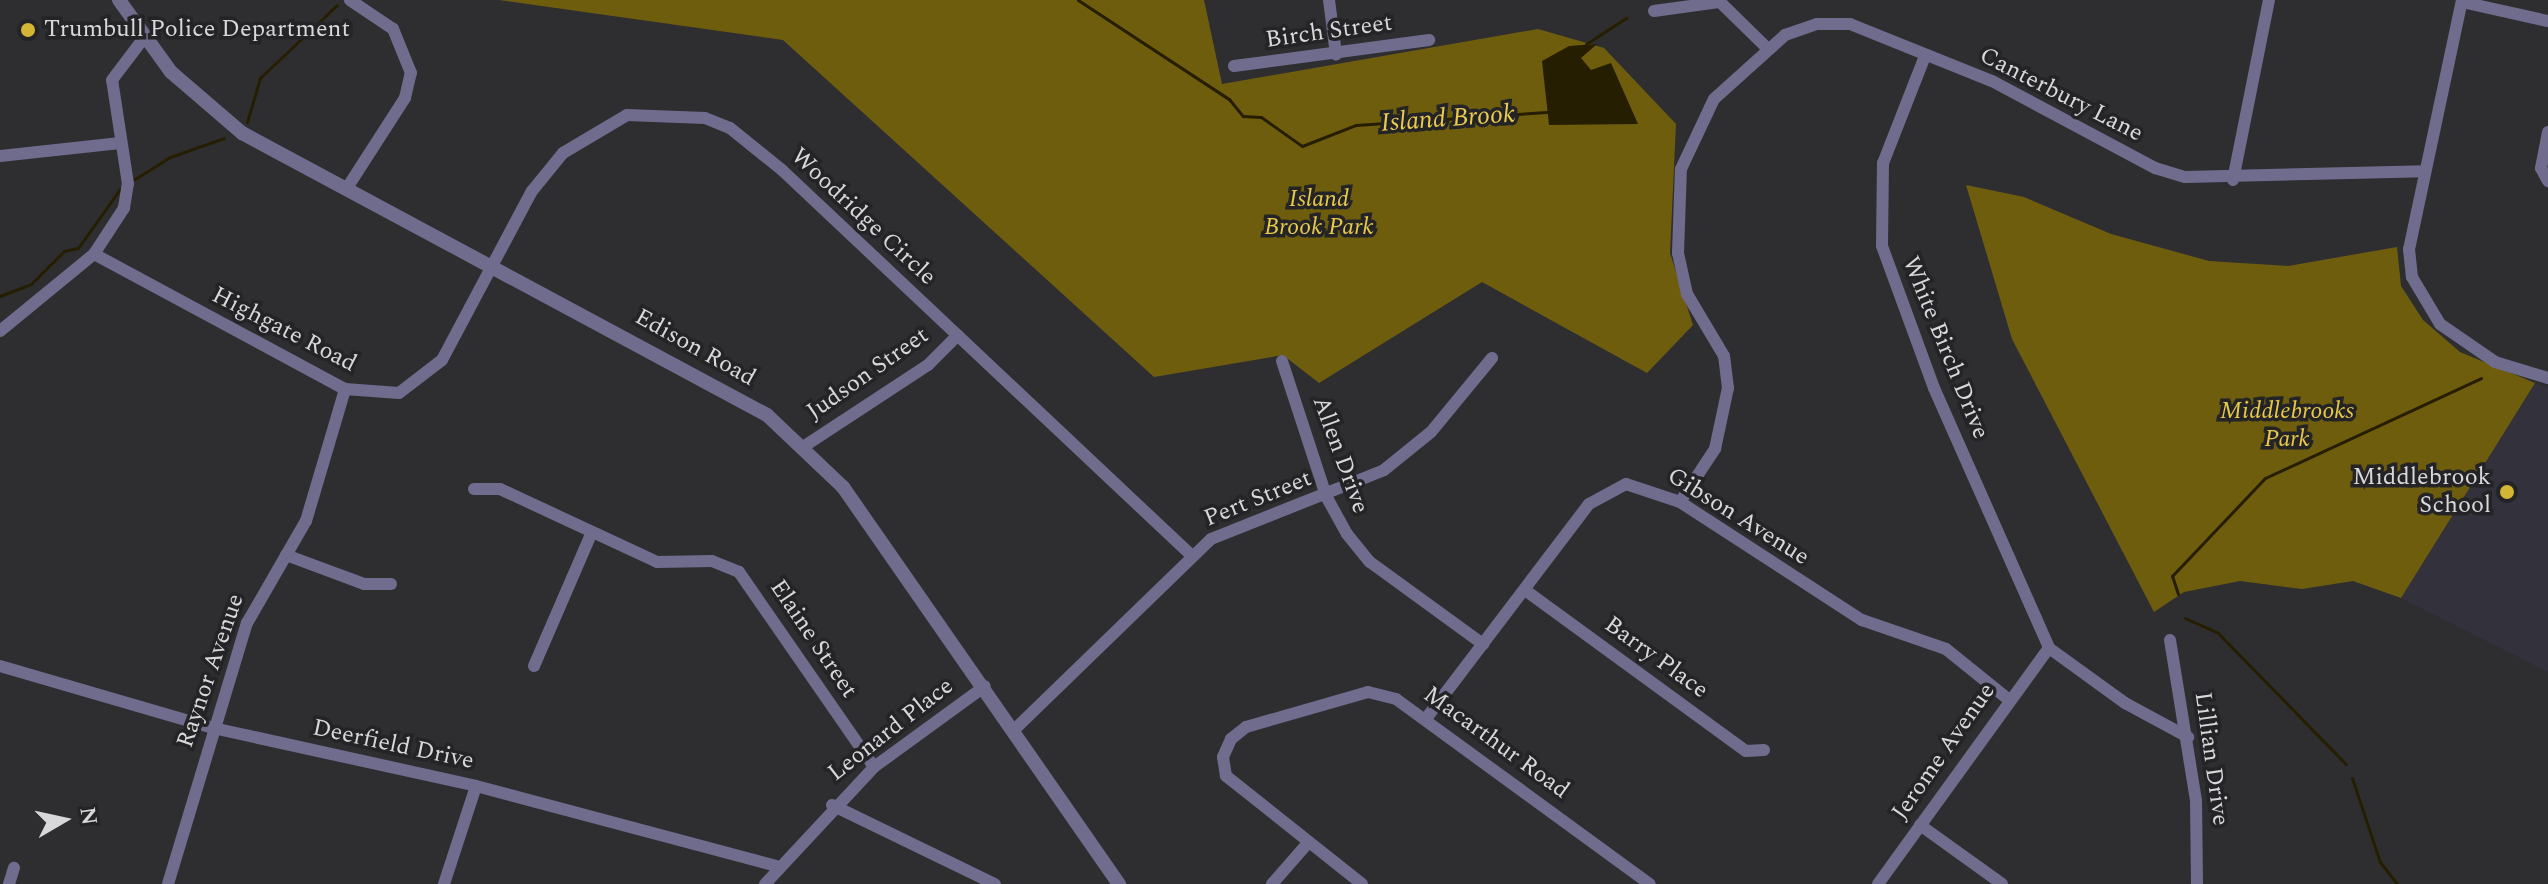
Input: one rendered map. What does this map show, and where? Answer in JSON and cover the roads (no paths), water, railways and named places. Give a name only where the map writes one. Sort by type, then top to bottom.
[{"type":"street","name":"Edison Road","points":[[119,0],[143,39],[214,113],[347,188],[717,384],[803,447],[843,487],[1015,729],[1119,884]]},
{"type":"street","points":[[347,188],[405,98],[411,73],[393,29],[350,0]]},
{"type":"street","points":[[1329,0],[1336,55]]},
{"type":"street","points":[[2233,180],[2269,0]]},
{"type":"street","points":[[2548,21],[2462,1],[2409,249],[2420,300],[2440,324],[2495,362],[2548,378]]},
{"type":"street","points":[[1654,11],[1720,2],[1766,47]]},
{"type":"street","name":"Canterbury Lane","points":[[1680,502],[1715,449],[1728,388],[1724,356],[1687,294],[1678,253],[1681,169],[1714,99],[1766,47],[1817,24],[1850,24],[1992,81],[2155,168],[2233,180],[2424,171]]},
{"type":"street","points":[[0,331],[94,254],[127,196],[112,80],[143,39]]},
{"type":"street","name":"Birch Street","points":[[1234,66],[1336,55],[1429,40]]},
{"type":"street","name":"White Birch Drive","points":[[1925,56],[1883,163],[1882,246],[1934,388],[2049,648]]},
{"type":"street","name":"Woodridge Circle","points":[[497,266],[532,191],[563,153],[627,115],[667,111],[730,128],[958,335],[1191,555]]},
{"type":"street","points":[[2548,132],[2541,168],[2548,181]]},
{"type":"street","points":[[0,156],[120,143]]},
{"type":"street","name":"Highgate Road","points":[[94,254],[345,389],[399,393],[421,382],[442,360],[497,266]]},
{"type":"street","name":"Judson Street","points":[[803,447],[928,365],[958,335]]},
{"type":"street","name":"Pert Street","points":[[1015,729],[1191,555],[1241,525],[1326,496],[1412,450],[1492,358]]},
{"type":"street","name":"Allen Drive","points":[[1282,361],[1326,496],[1370,562],[1483,644]]},
{"type":"street","name":"Raynor Avenue","points":[[168,884],[247,623],[306,521],[345,389]]},
{"type":"street","name":"Gibson Avenue","points":[[1428,716],[1606,489],[1638,485],[1680,502],[1862,620],[1946,649],[2008,699]]},
{"type":"street","name":"Elaine Street","points":[[474,489],[500,489],[591,534],[657,562],[712,561],[739,572],[874,767]]},
{"type":"street","points":[[534,666],[591,534]]},
{"type":"street","points":[[286,555],[364,584],[391,584]]},
{"type":"street","name":"Barry Place","points":[[1525,590],[1746,751],[1764,750]]},
{"type":"street","name":"Lillian Drive","points":[[2170,640],[2188,737],[2202,857],[2197,884]]},
{"type":"street","points":[[2049,648],[2125,703],[2188,737]]},
{"type":"street","name":"Jerome Avenue","points":[[1878,884],[2008,699],[2049,648]]},
{"type":"street","name":"Deerfield Drive","points":[[0,666],[213,728],[476,786],[776,866]]},
{"type":"street","name":"Leonard Place","points":[[765,884],[776,866],[832,805],[874,767],[985,686]]},
{"type":"street","name":"Macarthur Road","points":[[1362,884],[1307,844],[1226,776],[1223,757],[1231,739],[1246,727],[1368,692],[1428,716],[1650,884]]},
{"type":"street","points":[[444,884],[476,786]]},
{"type":"street","points":[[832,805],[995,884]]},
{"type":"street","points":[[1920,825],[2002,884]]},
{"type":"street","points":[[1272,884],[1307,844]]},
{"type":"street","points":[[9,884],[14,868]]},
{"type":"waterway","name":"Island Brook","points":[[1078,0],[1229,99],[1243,116],[1261,117],[1302,146],[1356,125],[1547,112]]},
{"type":"waterway","name":"Island Brook","points":[[247,122],[260,78],[337,5]]},
{"type":"waterway","name":"Island Brook","points":[[1586,44],[1626,18]]},
{"type":"waterway","name":"Island Brook","points":[[135,179],[170,157],[224,138]]},
{"type":"waterway","name":"Island Brook","points":[[0,296],[31,284],[64,251],[78,248],[120,189]]},
{"type":"waterway","points":[[2178,594],[2172,576],[2265,478],[2481,378]]},
{"type":"waterway","points":[[2185,618],[2218,633],[2346,764]]},
{"type":"waterway","points":[[2352,778],[2380,862],[2397,884]]},
{"type":"place","name":"Trumbull Police Department","points":[[28,30]]},
{"type":"place","name":"Middlebrook School","points":[[2507,492]]},
{"type":"park label","name":"Island Brook Park","points":[[1319,214]]},
{"type":"park label","name":"Middlebrooks Park","points":[[2287,426]]}]
